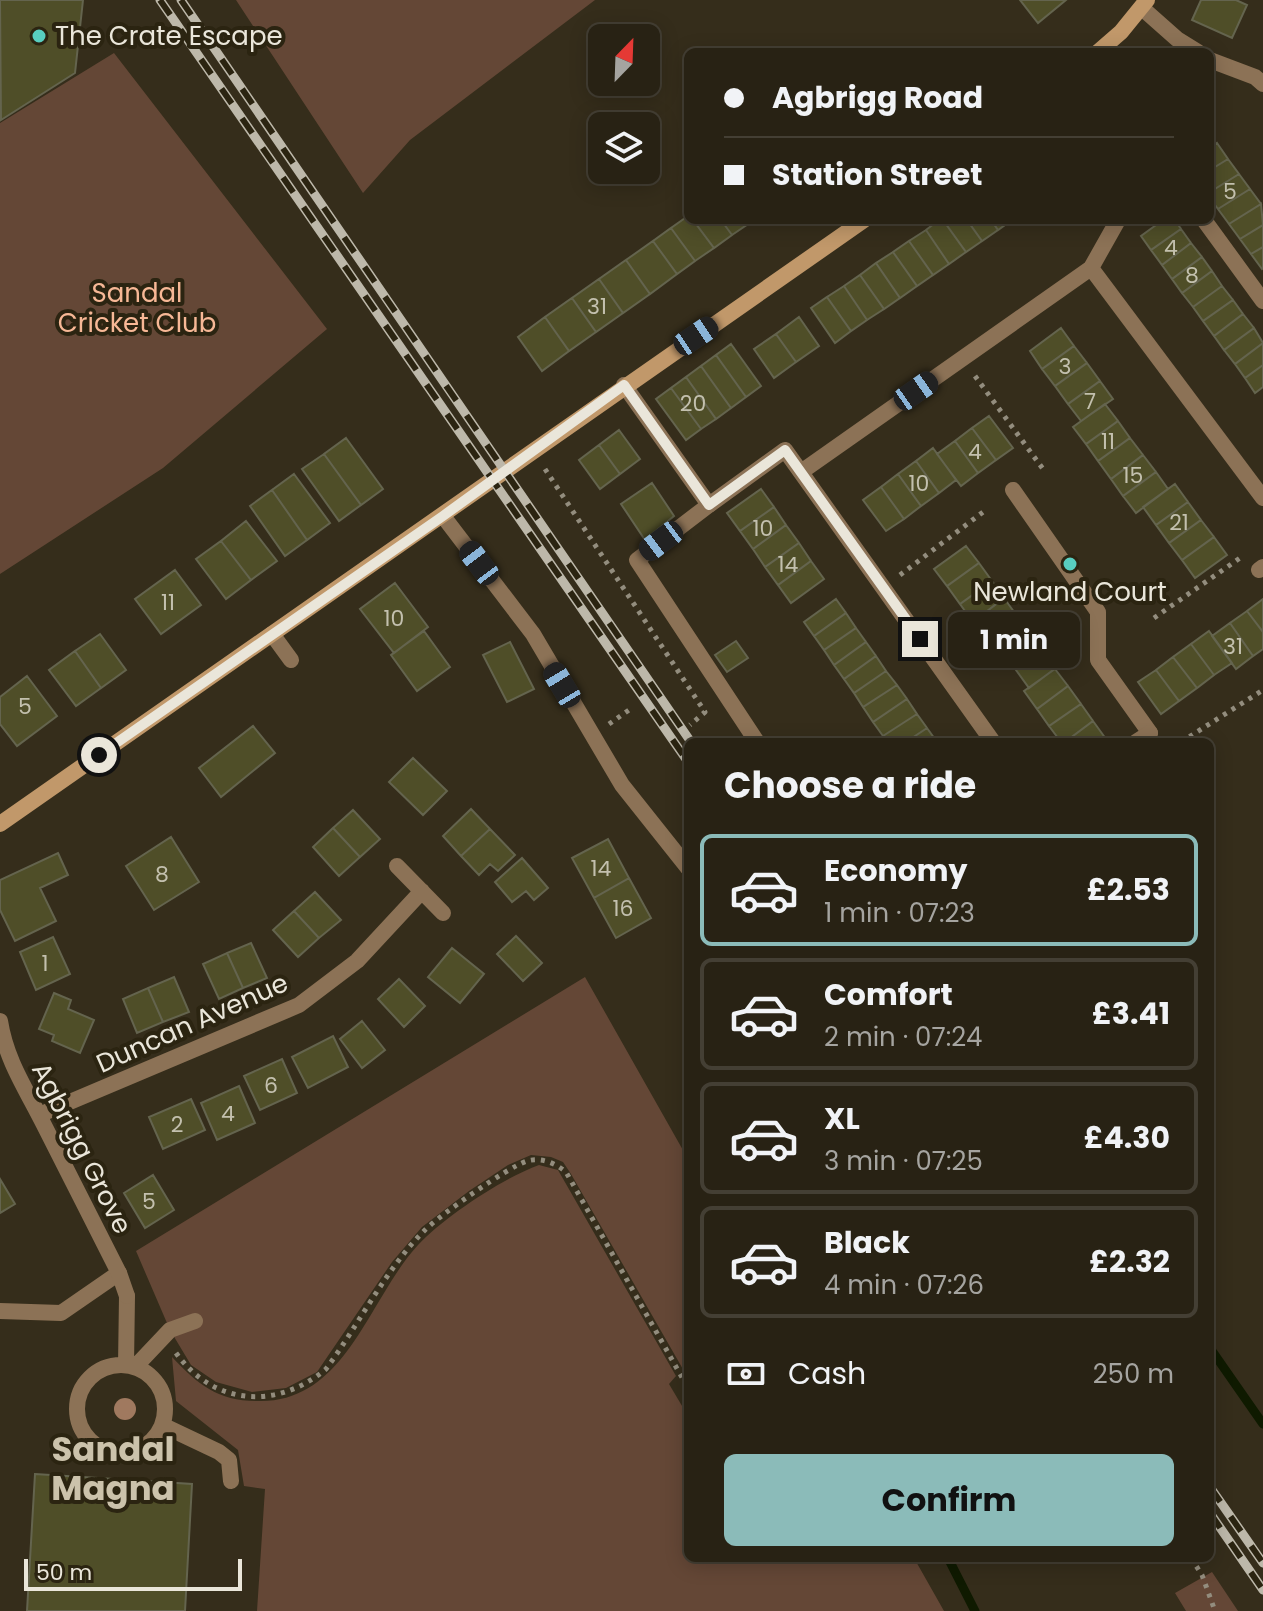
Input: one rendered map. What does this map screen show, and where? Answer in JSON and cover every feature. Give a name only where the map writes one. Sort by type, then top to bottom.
[{"type":"main road","points":[[1102,48],[1144,4]]},
{"type":"main road","points":[[0,824],[858,224]]},
{"type":"street","points":[[1144,4],[1177,39],[1192,48]]},
{"type":"street","points":[[1214,62],[1260,79]]},
{"type":"street","points":[[801,472],[1091,268],[1116,224]]},
{"type":"street","points":[[1207,224],[1263,301]]},
{"type":"street","points":[[1091,268],[1263,498]]},
{"type":"street","points":[[624,385],[709,505]]},
{"type":"street","points":[[754,738],[637,560],[785,450],[990,738]]},
{"type":"street","points":[[1013,490],[1098,612],[1098,660],[1143,737]]},
{"type":"street","points":[[443,516],[533,634],[622,785],[684,863]]},
{"type":"street","points":[[272,634],[291,660]]},
{"type":"street","points":[[397,866],[443,913]]},
{"type":"street","name":"Duncan Avenue","points":[[39,1115],[299,1005],[357,961],[422,891]]},
{"type":"street","name":"Agbrigg Grove","points":[[0,1021],[3,1042],[14,1072],[119,1273],[127,1296],[131,1366]]},
{"type":"street","points":[[0,1311],[61,1313],[119,1273]]},
{"type":"street","points":[[131,1366],[170,1330],[195,1321]]},
{"type":"street","points":[[111,1365],[131,1366],[148,1373],[158,1384],[164,1397],[165,1411],[155,1438],[143,1447],[128,1452],[113,1452],[87,1438],[79,1425],[76,1410],[79,1394],[86,1381],[97,1371],[111,1365]]},
{"type":"street","points":[[162,1425],[219,1452],[229,1460],[231,1481]]},
{"type":"path","points":[[962,358],[1043,469]]},
{"type":"path","points":[[533,451],[705,712],[690,725]]},
{"type":"path","points":[[883,588],[987,509]]},
{"type":"path","points":[[1154,618],[1247,553],[1261,568]]},
{"type":"path","points":[[1187,738],[1263,690]]},
{"type":"path","points":[[164,1336],[194,1373],[214,1387],[239,1396],[288,1392],[311,1382],[326,1369],[398,1264],[426,1229],[503,1174],[528,1161],[542,1160],[556,1164],[566,1172],[684,1381]]},
{"type":"path","points":[[1194,1562],[1202,1575],[1215,1611]]},
{"type":"green space","points":[[236,0],[595,0],[410,140],[363,193]]},
{"type":"green space","name":"Sandal Cricket Club","points":[[114,53],[327,329],[163,468],[0,574],[0,123]]},
{"type":"green space","points":[[585,977],[684,1152],[684,1371],[571,1174],[563,1162],[551,1157],[531,1155],[508,1165],[422,1227],[392,1262],[317,1372],[286,1388],[252,1392],[216,1382],[191,1365],[170,1330],[136,1251]]},
{"type":"green space","points":[[539,1165],[558,1170],[676,1376],[669,1384],[684,1409],[684,1562],[916,1562],[944,1611],[257,1611],[265,1489],[244,1486],[238,1450],[176,1401],[172,1357],[201,1384],[234,1399],[261,1401],[290,1396],[314,1384],[335,1366],[353,1343],[418,1245],[458,1211]]},
{"type":"green space","points":[[1212,1572],[1238,1611],[1186,1611],[1175,1593]]},
{"type":"building","name":"The Crate Escape","points":[[0,0],[83,0],[75,73],[1,120]]},
{"type":"building","points":[[1020,0],[1066,0],[1038,23]]},
{"type":"building","points":[[1201,0],[1236,0],[1247,5],[1232,38],[1192,20]]},
{"type":"building","points":[[1217,143],[1228,159],[1214,168],[1214,145]]},
{"type":"building","points":[[1228,159],[1239,174],[1214,190],[1214,168]]},
{"type":"building","points":[[1239,174],[1250,189],[1218,209],[1214,204],[1214,190]]},
{"type":"building","points":[[1250,189],[1261,204],[1229,224],[1218,209]]},
{"type":"building","points":[[1261,204],[1263,225],[1240,239],[1229,224]]},
{"type":"building","points":[[684,219],[684,224],[696,224],[714,248],[695,261],[671,228]]},
{"type":"building","points":[[696,224],[724,224],[732,235],[714,248]]},
{"type":"building","points":[[724,224],[748,224],[732,235]]},
{"type":"building","points":[[934,224],[946,224],[966,252],[949,264],[926,230]]},
{"type":"building","points":[[946,224],[970,224],[982,241],[966,252]]},
{"type":"building","points":[[970,224],[994,224],[998,230],[982,241]]},
{"type":"building","points":[[1158,224],[1178,224],[1181,229],[1151,250],[1141,236]]},
{"type":"building","points":[[1263,225],[1263,247],[1251,254],[1240,239]]},
{"type":"building","points":[[671,228],[695,261],[677,274],[653,241]]},
{"type":"building","points":[[1181,229],[1191,243],[1162,265],[1151,250]]},
{"type":"building","points":[[926,230],[949,264],[933,275],[909,241]]},
{"type":"building","points":[[653,241],[677,274],[650,294],[626,260]]},
{"type":"building","points":[[909,241],[933,275],[917,286],[893,252]]},
{"type":"building","points":[[1191,243],[1202,257],[1172,279],[1162,265]]},
{"type":"building","points":[[1263,247],[1263,268],[1262,269],[1251,254]]},
{"type":"building","points":[[893,252],[917,286],[900,298],[876,263]]},
{"type":"building","points":[[1202,257],[1212,271],[1182,293],[1172,279]]},
{"type":"building","points":[[626,260],[650,294],[623,313],[599,279]]},
{"type":"building","points":[[876,263],[900,298],[884,309],[860,275]]},
{"type":"building","points":[[1212,271],[1222,286],[1193,307],[1182,293]]},
{"type":"building","points":[[860,275],[884,309],[867,320],[844,286]]},
{"type":"building","points":[[599,279],[623,313],[596,332],[572,298]]},
{"type":"building","points":[[844,286],[867,320],[851,331],[827,297]]},
{"type":"building","points":[[1222,286],[1233,300],[1203,321],[1193,307]]},
{"type":"building","points":[[827,297],[851,331],[835,343],[811,308]]},
{"type":"building","points":[[572,298],[596,332],[569,351],[545,317]]},
{"type":"building","points":[[1233,300],[1243,314],[1214,336],[1203,321]]},
{"type":"building","points":[[1243,314],[1254,328],[1224,350],[1214,336]]},
{"type":"building","points":[[545,317],[569,351],[542,371],[518,337]]},
{"type":"building","points":[[799,317],[819,346],[796,362],[776,334]]},
{"type":"building","points":[[1061,328],[1074,346],[1042,369],[1030,351]]},
{"type":"building","points":[[1254,328],[1263,343],[1235,364],[1224,350]]},
{"type":"building","points":[[776,334],[796,362],[774,378],[754,349]]},
{"type":"building","points":[[1263,343],[1263,365],[1245,378],[1235,364]]},
{"type":"building","points":[[731,344],[761,386],[746,397],[716,355]]},
{"type":"building","points":[[1074,346],[1087,363],[1055,386],[1042,369]]},
{"type":"building","points":[[716,355],[746,397],[731,408],[701,366]]},
{"type":"building","points":[[1087,363],[1100,381],[1068,404],[1055,386]]},
{"type":"building","points":[[1263,365],[1263,387],[1255,393],[1245,378]]},
{"type":"building","points":[[701,366],[731,408],[716,419],[686,377]]},
{"type":"building","points":[[686,377],[716,419],[701,429],[671,388]]},
{"type":"building","points":[[1100,381],[1113,399],[1081,421],[1068,404]]},
{"type":"building","points":[[671,388],[701,429],[686,440],[656,399]]},
{"type":"building","points":[[1105,404],[1118,421],[1086,444],[1073,427]]},
{"type":"building","points":[[989,416],[1013,448],[996,460],[972,428]]},
{"type":"building","points":[[1118,421],[1130,438],[1098,461],[1086,444]]},
{"type":"building","points":[[972,428],[996,460],[978,473],[955,441]]},
{"type":"building","points":[[619,430],[640,459],[620,474],[599,445]]},
{"type":"building","points":[[346,438],[383,489],[361,505],[324,454]]},
{"type":"building","points":[[1130,438],[1143,455],[1111,479],[1098,461]]},
{"type":"building","points":[[955,441],[978,473],[961,486],[937,454]]},
{"type":"building","points":[[599,445],[620,474],[600,489],[579,460]]},
{"type":"building","points":[[933,448],[956,480],[939,493],[916,461]]},
{"type":"building","points":[[324,454],[361,505],[339,521],[302,469]]},
{"type":"building","points":[[1143,455],[1156,472],[1123,496],[1111,479]]},
{"type":"building","points":[[916,461],[939,493],[921,506],[898,474]]},
{"type":"building","points":[[1156,472],[1168,489],[1136,513],[1123,496]]},
{"type":"building","points":[[294,474],[330,523],[307,540],[272,490]]},
{"type":"building","points":[[898,474],[921,506],[904,519],[881,487]]},
{"type":"building","points":[[652,483],[674,516],[645,540],[621,504]]},
{"type":"building","points":[[1175,484],[1188,502],[1156,525],[1143,507]]},
{"type":"building","points":[[881,487],[904,519],[886,531],[863,500]]},
{"type":"building","points":[[761,489],[774,507],[740,531],[727,513]]},
{"type":"building","points":[[272,490],[307,540],[285,556],[250,506]]},
{"type":"building","points":[[1188,502],[1201,520],[1169,543],[1156,525]]},
{"type":"building","points":[[774,507],[786,525],[753,549],[740,531]]},
{"type":"building","points":[[1201,520],[1214,537],[1182,560],[1169,543]]},
{"type":"building","points":[[246,521],[277,561],[251,580],[221,541]]},
{"type":"building","points":[[786,525],[799,543],[765,567],[753,549]]},
{"type":"building","points":[[1214,537],[1227,555],[1195,578],[1182,560]]},
{"type":"building","points":[[221,541],[251,580],[226,599],[196,559]]},
{"type":"building","points":[[799,543],[811,561],[778,585],[765,567]]},
{"type":"building","points":[[966,546],[979,563],[947,586],[934,569]]},
{"type":"building","points":[[811,561],[824,579],[791,603],[778,585]]},
{"type":"building","points":[[979,563],[992,581],[960,604],[947,586]]},
{"type":"building","points":[[175,570],[201,605],[161,634],[135,599]]},
{"type":"building","points":[[992,581],[1004,598],[973,622],[960,604]]},
{"type":"building","points":[[395,583],[428,627],[394,653],[360,609]]},
{"type":"building","points":[[1004,598],[1017,616],[985,639],[973,622]]},
{"type":"building","points":[[836,599],[846,613],[814,636],[804,622]]},
{"type":"building","points":[[1263,599],[1263,632],[1247,611]]},
{"type":"building","points":[[1247,611],[1263,632],[1263,649],[1253,656],[1230,623]]},
{"type":"building","points":[[1023,612],[1036,629],[1004,653],[991,635]]},
{"type":"building","points":[[846,613],[856,628],[824,650],[814,636]]},
{"type":"building","points":[[1230,623],[1253,656],[1236,669],[1212,636]]},
{"type":"building","points":[[856,628],[866,642],[834,665],[824,650]]},
{"type":"building","points":[[1036,629],[1049,646],[1016,670],[1004,653]]},
{"type":"building","points":[[424,631],[450,667],[417,691],[391,655]]},
{"type":"building","points":[[1209,631],[1232,663],[1214,675],[1191,644]]},
{"type":"building","points":[[100,634],[126,670],[101,688],[75,651]]},
{"type":"building","points":[[736,641],[748,658],[727,672],[715,655]]},
{"type":"building","points":[[510,642],[534,689],[507,702],[483,655]]},
{"type":"building","points":[[866,642],[876,656],[844,679],[834,665]]},
{"type":"building","points":[[1191,644],[1214,675],[1197,688],[1173,657]]},
{"type":"building","points":[[1049,646],[1061,664],[1029,688],[1016,670]]},
{"type":"building","points":[[75,651],[101,688],[76,706],[49,670]]},
{"type":"building","points":[[876,656],[886,671],[854,693],[844,679]]},
{"type":"building","points":[[1173,657],[1197,688],[1179,701],[1156,670]]},
{"type":"building","points":[[1055,669],[1068,686],[1037,709],[1024,691]]},
{"type":"building","points":[[1156,670],[1179,701],[1161,714],[1138,682]]},
{"type":"building","points":[[886,671],[897,685],[863,707],[854,693]]},
{"type":"building","points":[[27,676],[57,716],[17,746],[0,724],[0,697]]},
{"type":"building","points":[[897,685],[907,699],[873,722],[863,707]]},
{"type":"building","points":[[1068,686],[1081,704],[1049,726],[1037,709]]},
{"type":"building","points":[[907,699],[917,714],[883,736],[873,722]]},
{"type":"building","points":[[1081,704],[1093,721],[1070,738],[1058,738],[1049,726]]},
{"type":"building","points":[[917,714],[927,728],[912,738],[883,736]]},
{"type":"building","points":[[1093,721],[1105,738],[1070,738]]},
{"type":"building","points":[[253,726],[275,753],[221,797],[199,768]]},
{"type":"building","points":[[927,728],[934,738],[912,738]]},
{"type":"building","points":[[413,758],[447,791],[423,815],[389,782]]},
{"type":"building","points":[[471,809],[490,829],[461,856],[443,836]]},
{"type":"building","points":[[353,810],[380,839],[360,857],[333,828]]},
{"type":"building","points":[[333,828],[360,857],[339,876],[313,847]]},
{"type":"building","points":[[490,829],[515,855],[498,871],[490,864],[479,875],[461,856]]},
{"type":"building","points":[[171,837],[199,882],[154,910],[126,866]]},
{"type":"building","points":[[608,839],[629,878],[594,898],[572,858]]},
{"type":"building","points":[[58,853],[68,875],[40,888],[56,921],[15,941],[0,910],[0,880]]},
{"type":"building","points":[[522,858],[548,888],[534,900],[526,891],[512,902],[495,882]]},
{"type":"building","points":[[629,878],[651,918],[616,938],[594,898]]},
{"type":"building","points":[[315,892],[341,920],[319,938],[294,911]]},
{"type":"building","points":[[294,911],[319,938],[298,957],[273,930]]},
{"type":"building","points":[[516,936],[542,963],[523,981],[497,954]]},
{"type":"building","points":[[53,937],[70,974],[36,990],[20,952]]},
{"type":"building","points":[[251,943],[267,978],[243,988],[227,953]]},
{"type":"building","points":[[452,948],[484,974],[460,1003],[428,977]]},
{"type":"building","points":[[227,953],[243,988],[219,999],[203,964]]},
{"type":"building","points":[[174,977],[189,1012],[163,1022],[148,988]]},
{"type":"building","points":[[399,979],[425,1006],[404,1027],[378,999]]},
{"type":"building","points":[[148,988],[163,1022],[137,1033],[123,999]]},
{"type":"building","points":[[54,993],[71,1000],[68,1009],[94,1020],[80,1053],[52,1041],[54,1035],[39,1029]]},
{"type":"building","points":[[362,1021],[385,1050],[362,1068],[340,1039]]},
{"type":"building","points":[[333,1036],[348,1067],[308,1088],[292,1057]]},
{"type":"building","points":[[282,1059],[297,1093],[260,1110],[244,1076]]},
{"type":"building","points":[[239,1086],[255,1123],[217,1140],[201,1103]]},
{"type":"building","points":[[191,1099],[205,1130],[163,1149],[149,1117]]},
{"type":"building","points":[[153,1175],[174,1210],[145,1228],[124,1193]]},
{"type":"building","points":[[0,1179],[15,1204],[0,1213]]},
{"type":"building","points":[[35,1474],[192,1484],[185,1611],[27,1611]]},
{"type":"waterway","points":[[1214,1354],[1263,1424]]},
{"type":"waterway","points":[[950,1562],[975,1611]]},
{"type":"railway","points":[[160,0],[684,756]]},
{"type":"railway","points":[[181,0],[688,738]]},
{"type":"railway","points":[[1214,1493],[1263,1563]]},
{"type":"railway","points":[[1214,1519],[1263,1590]]},
{"type":"place","name":"The Crate Escape","points":[[39,36]]},
{"type":"place","name":"Newland Court","points":[[1070,564]]},
{"type":"district","name":"Sandal Magna","points":[[113,1468]]},
{"type":"route","points":[[99,755],[443,516],[624,385],[709,505],[785,450],[920,639]]}]
